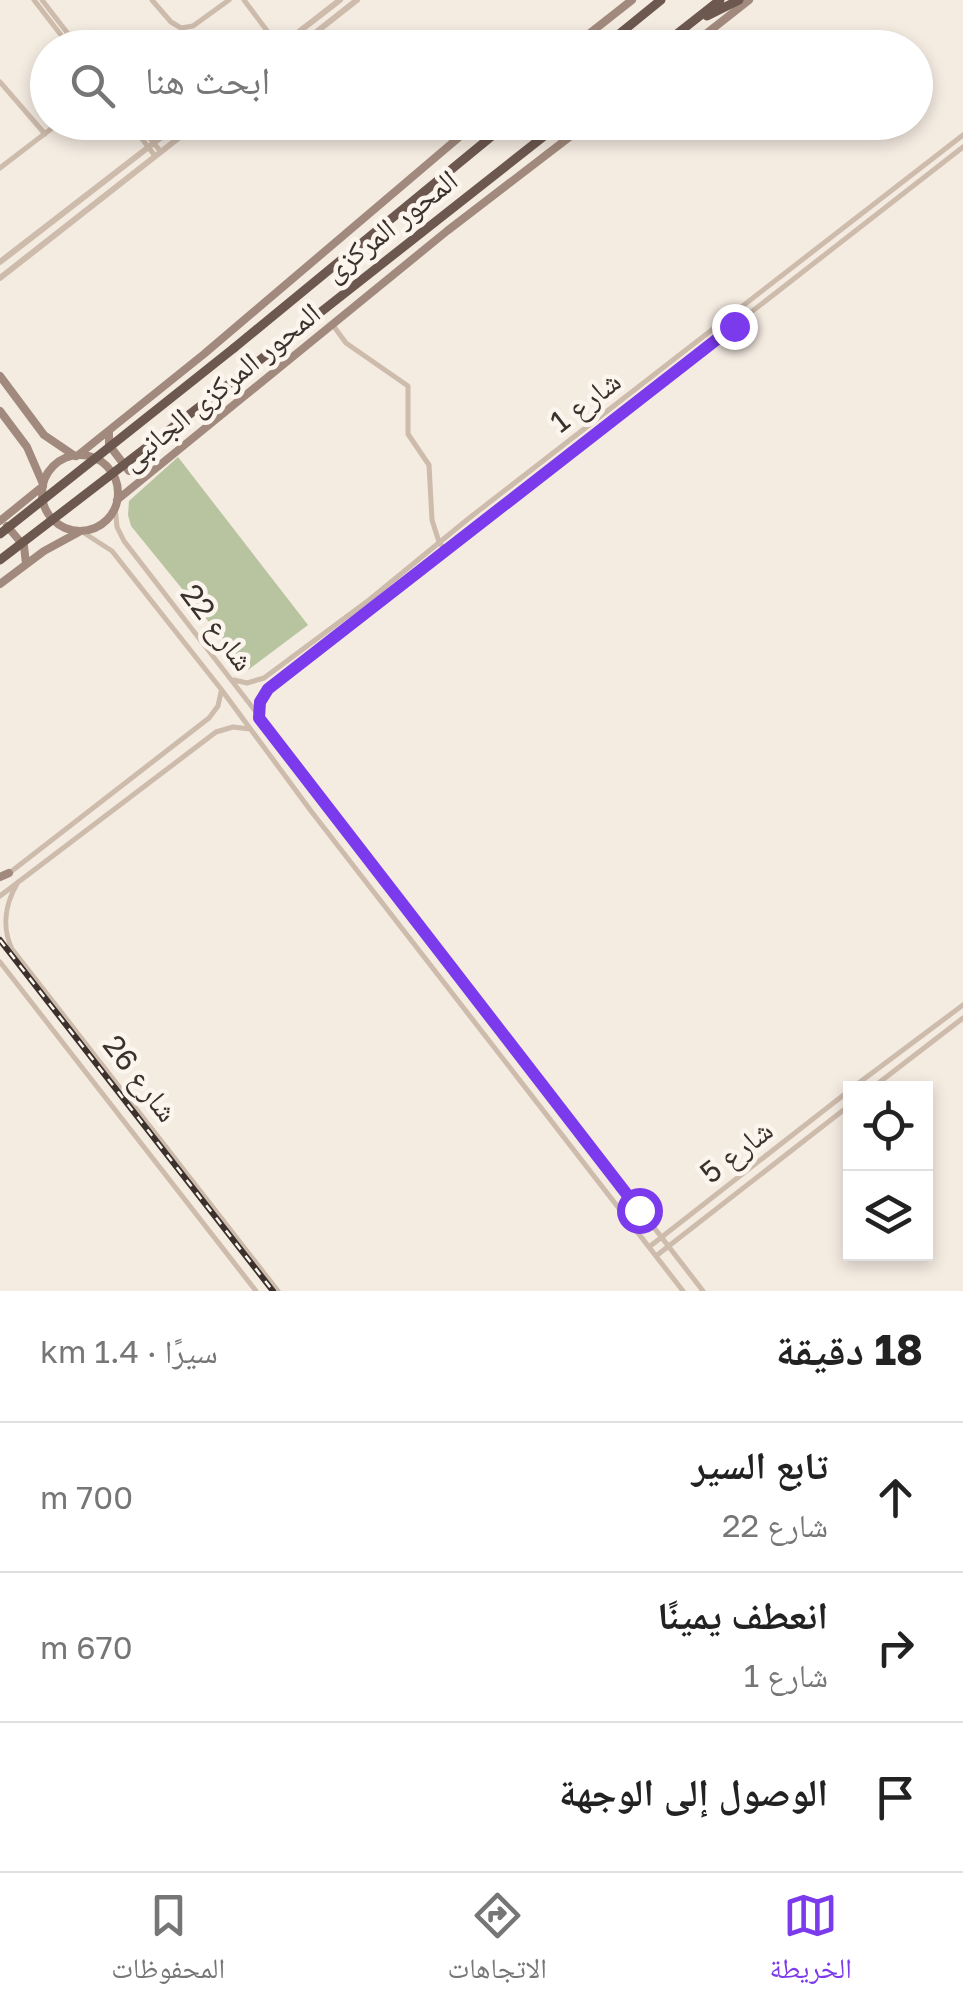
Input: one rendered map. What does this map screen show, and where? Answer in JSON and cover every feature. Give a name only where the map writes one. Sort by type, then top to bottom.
[{"type":"highway","points":[[634,21],[651,0]]},
{"type":"highway","points":[[623,30],[662,0]]},
{"type":"highway","points":[[681,30],[720,0]]},
{"type":"highway","points":[[686,26],[739,0]]},
{"type":"highway","name":"المحور المركزى","points":[[0,534],[486,140]]},
{"type":"highway","name":"المحور المركزى","points":[[0,560],[539,140]]},
{"type":"main road","points":[[594,30],[632,0]]},
{"type":"main road","points":[[711,30],[750,0]]},
{"type":"main road","name":"المحور المركزى الجانبى","points":[[76,456],[204,354],[456,140]]},
{"type":"main road","name":"المحور المركزى الجانبى","points":[[116,503],[149,471],[566,140]]},
{"type":"main road","points":[[0,376],[55,445],[108,468],[115,480],[116,503],[100,526],[81,531],[0,584]]},
{"type":"main road","points":[[0,411],[34,459],[43,486],[44,505],[53,520],[69,530],[81,531]]},
{"type":"main road","points":[[19,436],[34,422]]},
{"type":"main road","points":[[109,430],[109,445],[129,471],[149,471]]},
{"type":"main road","points":[[26,564],[20,538],[0,522],[43,486],[52,468],[76,456]]},
{"type":"street","points":[[34,0],[57,30]]},
{"type":"street","points":[[42,0],[65,30]]},
{"type":"street","points":[[152,0],[181,28],[193,26],[230,0]]},
{"type":"street","points":[[244,0],[266,30]]},
{"type":"street","points":[[301,30],[340,0]]},
{"type":"street","points":[[319,30],[357,0]]},
{"type":"street","points":[[0,82],[30,117]]},
{"type":"street","name":"شارع 1","points":[[228,677],[247,683],[264,678],[963,135]]},
{"type":"street","points":[[0,168],[37,140]]},
{"type":"street","points":[[146,140],[158,154]]},
{"type":"street","points":[[148,140],[151,145]]},
{"type":"street","points":[[0,262],[157,140]]},
{"type":"street","points":[[0,278],[176,140]]},
{"type":"street","name":"شارع 1","points":[[259,718],[260,702],[268,689],[963,148]]},
{"type":"street","points":[[780,278],[785,286]]},
{"type":"street","points":[[332,324],[346,343],[408,386],[408,434],[431,470],[430,504],[439,542],[446,550]]},
{"type":"street","name":"شارع 22","points":[[116,503],[117,527],[124,540],[703,1291]]},
{"type":"street","name":"شارع 22","points":[[81,531],[112,552],[221,689],[683,1291]]},
{"type":"street","points":[[112,552],[124,540]]},
{"type":"street","points":[[3,877],[209,718],[220,702],[221,689]]},
{"type":"street","points":[[0,896],[221,729],[250,729]]},
{"type":"street","points":[[122,785],[130,796]]},
{"type":"street","points":[[364,880],[377,870]]},
{"type":"street","points":[[0,944],[8,941],[6,911],[18,882]]},
{"type":"street","name":"شارع 26","points":[[8,941],[278,1291]]},
{"type":"street","name":"شارع 26","points":[[0,962],[256,1291]]},
{"type":"street","name":"شارع 5","points":[[862,1081],[963,1005]]},
{"type":"street","points":[[881,1081],[963,1018]]},
{"type":"street","points":[[514,1072],[527,1063]]},
{"type":"street","name":"شارع 5","points":[[649,1248],[843,1095]]},
{"type":"street","name":"شارع 5","points":[[656,1256],[843,1110]]},
{"type":"street","points":[[129,1126],[141,1115]]},
{"type":"green space","points":[[178,457],[308,625],[248,670],[131,526],[129,501]]},
{"type":"railway","points":[[0,940],[273,1291]]},
{"type":"route","points":[[639,1210],[259,718],[258,706],[268,689],[734,326]]}]
